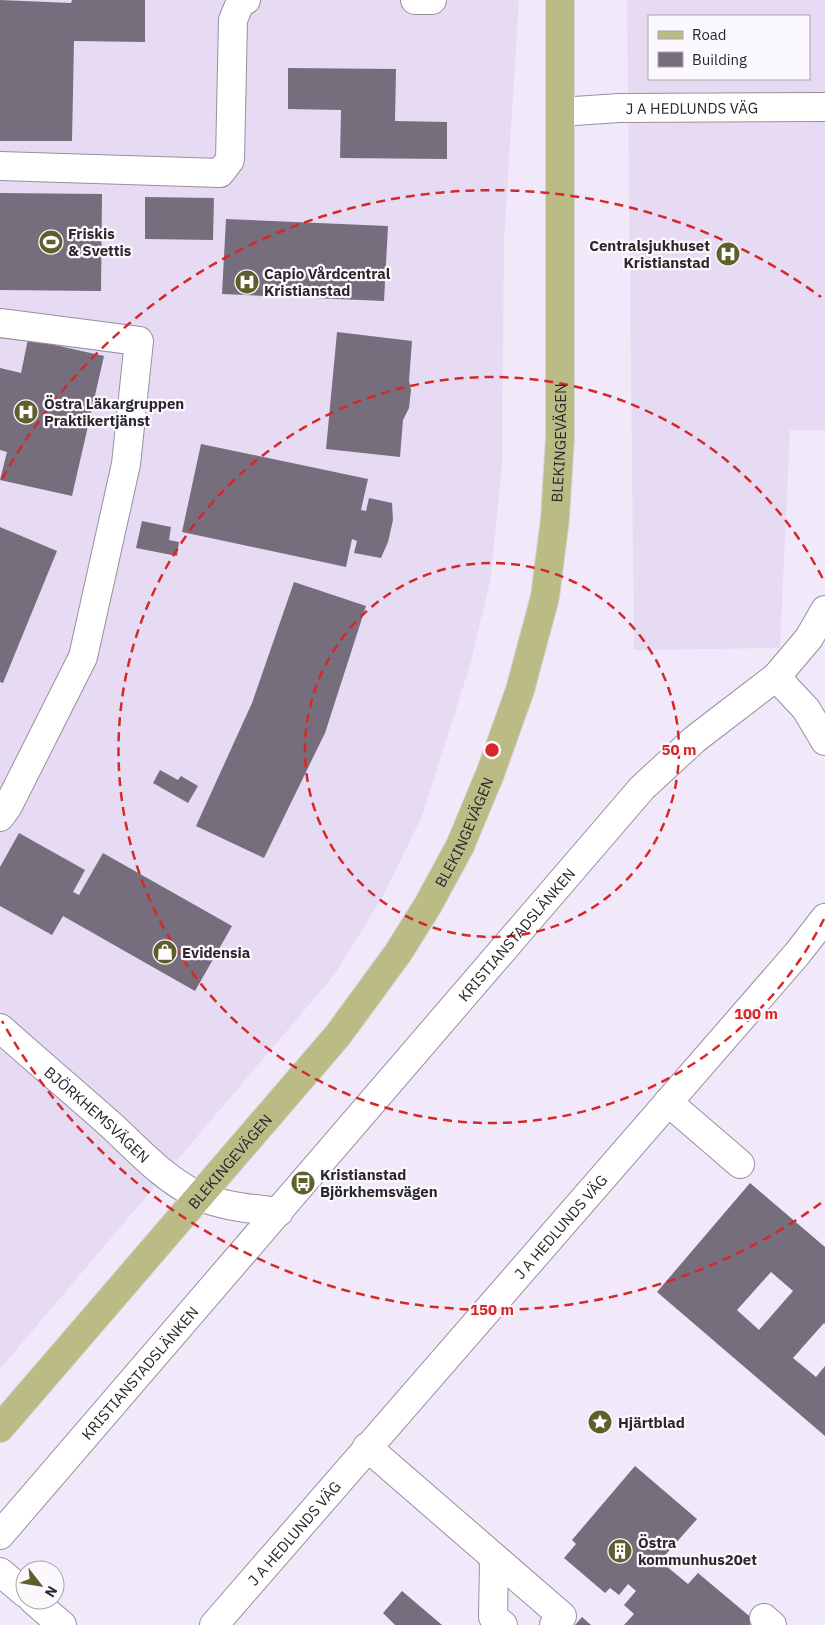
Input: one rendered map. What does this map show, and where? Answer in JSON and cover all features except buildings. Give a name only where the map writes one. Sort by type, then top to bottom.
[{"type":"main road","name":"BLEKINGEVÄGEN","points":[[0,1428],[338,1035],[398,953],[460,846],[490,774],[520,690],[545,597],[556,519],[560,437],[560,0]]},
{"type":"street","points":[[0,166],[220,173],[230,160],[233,20],[240,2],[246,0]]},
{"type":"street","points":[[415,0],[432,0]]},
{"type":"street","name":"J A HEDLUNDS VÄG","points":[[560,112],[619,108],[825,107]]},
{"type":"street","points":[[0,323],[139,341],[126,464],[83,656],[8,806],[0,817]]},
{"type":"street","points":[[825,610],[809,638],[776,677],[806,709],[825,741]]},
{"type":"street","name":"KRISTIANSTADSLÄNKEN","points":[[0,1536],[642,788],[695,739],[776,677]]},
{"type":"street","name":"J A HEDLUNDS VÄG","points":[[214,1625],[797,954],[825,918]]},
{"type":"street","name":"BJÖRKHEMSVÄGEN","points":[[0,1028],[158,1169],[199,1196]]},
{"type":"street","points":[[668,1102],[740,1164]]},
{"type":"street","points":[[199,1196],[246,1208],[279,1212]]},
{"type":"street","points":[[367,1447],[562,1616],[554,1625]]},
{"type":"street","points":[[494,1559],[493,1617],[503,1625]]},
{"type":"street","points":[[0,1572],[15,1585]]},
{"type":"street","points":[[45,1610],[62,1625]]},
{"type":"shaded area","points":[[0,0],[519,0],[504,241],[502,463],[491,577],[470,665],[422,816],[383,896],[335,974],[0,1369]]},
{"type":"shaded area","name":"Centralsjukhuset Kristianstad","points":[[627,0],[825,0],[825,430],[790,430],[780,648],[634,650]]},
{"type":"place","name":"Friskis & Svettis","points":[[51,242]]},
{"type":"place","name":"Centralsjukhuset Kristianstad","points":[[728,254]]},
{"type":"place","name":"Capio Vårdcentral Kristianstad","points":[[247,282]]},
{"type":"place","name":"Östra Läkargruppen Praktikertjänst","points":[[26,412]]},
{"type":"place","name":"Evidensia","points":[[165,952]]},
{"type":"place","name":"Kristianstad Björkhemsvägen","points":[[303,1183]]},
{"type":"place","name":"Hjärtblad","points":[[600,1422]]},
{"type":"place","name":"Östra kommunhus20et","points":[[620,1551]]}]
